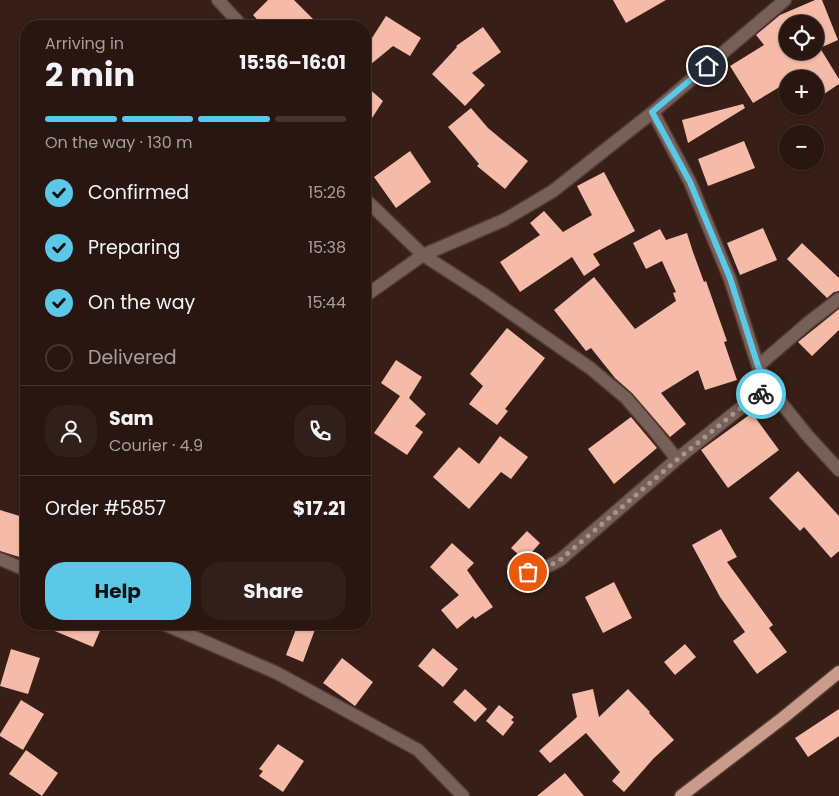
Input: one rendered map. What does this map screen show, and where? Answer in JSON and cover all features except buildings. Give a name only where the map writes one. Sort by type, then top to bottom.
[{"type":"main road","points":[[681,796],[839,672]]},
{"type":"street","points":[[218,0],[236,20]]},
{"type":"street","points":[[371,292],[423,255],[504,220],[553,191],[652,112],[786,0]]},
{"type":"street","points":[[652,112],[690,182],[730,278],[758,366],[770,389],[807,435],[839,470]]},
{"type":"street","points":[[371,206],[423,255],[590,368],[626,398],[678,459]]},
{"type":"street","points":[[758,366],[839,299]]},
{"type":"street","points":[[514,566],[528,572],[537,572],[560,560],[738,410],[770,389]]},
{"type":"street","points":[[0,559],[20,567]]},
{"type":"street","points":[[178,630],[277,673],[418,750],[464,796]]},
{"type":"way so far","points":[[528,572],[537,572],[560,560],[678,459],[738,410],[761,394]]},
{"type":"route","points":[[707,66],[652,112],[690,182],[730,278],[758,366],[770,389],[761,394]]}]
